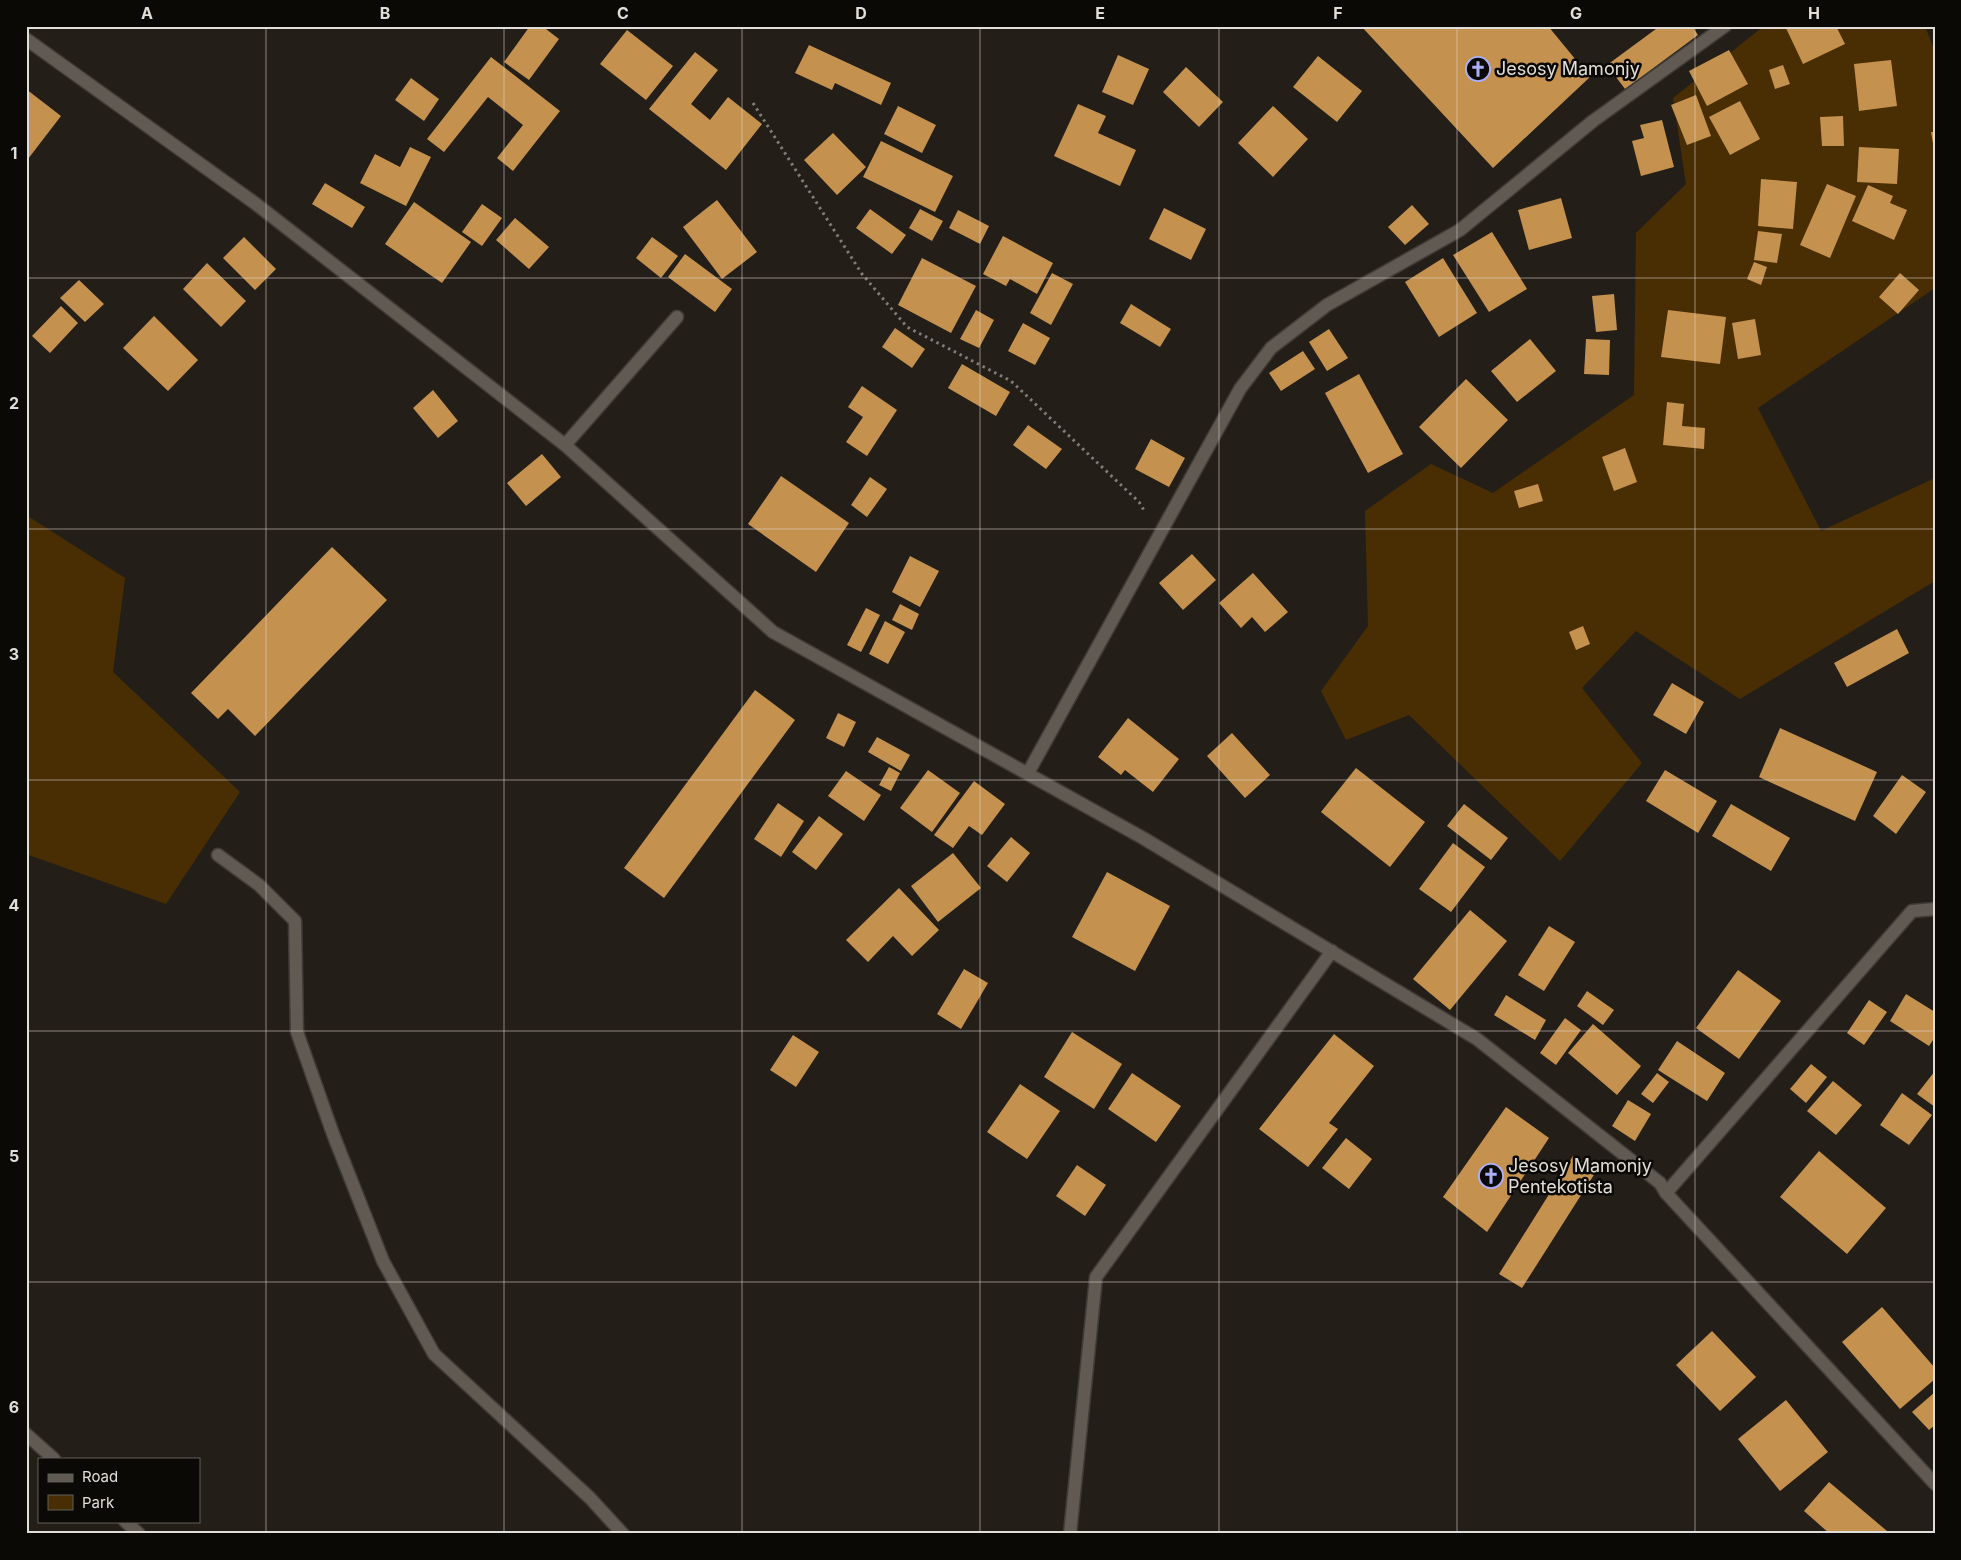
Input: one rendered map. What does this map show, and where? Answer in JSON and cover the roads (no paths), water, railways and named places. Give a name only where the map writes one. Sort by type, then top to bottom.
[{"type":"street","points":[[1028,773],[1240,389],[1271,348],[1327,305],[1460,230],[1594,121],[1725,26]]},
{"type":"street","points":[[26,39],[256,204],[565,445],[773,632],[1143,838],[1477,1039],[1660,1184],[1666,1193],[1935,1484]]},
{"type":"street","points":[[565,445],[677,317]]},
{"type":"street","points":[[218,855],[259,885],[296,921],[297,1032],[333,1134],[383,1261],[434,1354],[590,1498],[623,1534]]},
{"type":"street","points":[[1666,1193],[1912,911],[1935,909]]},
{"type":"street","points":[[1070,1534],[1096,1277],[1332,951]]},
{"type":"street","points":[[26,1434],[53,1458]]},
{"type":"street","points":[[126,1522],[139,1534]]},
{"type":"place","name":"Jesosy Mamonjy","points":[[1478,69]]},
{"type":"place","name":"Jesosy Mamonjy Pentekotista","points":[[1491,1176]]}]
